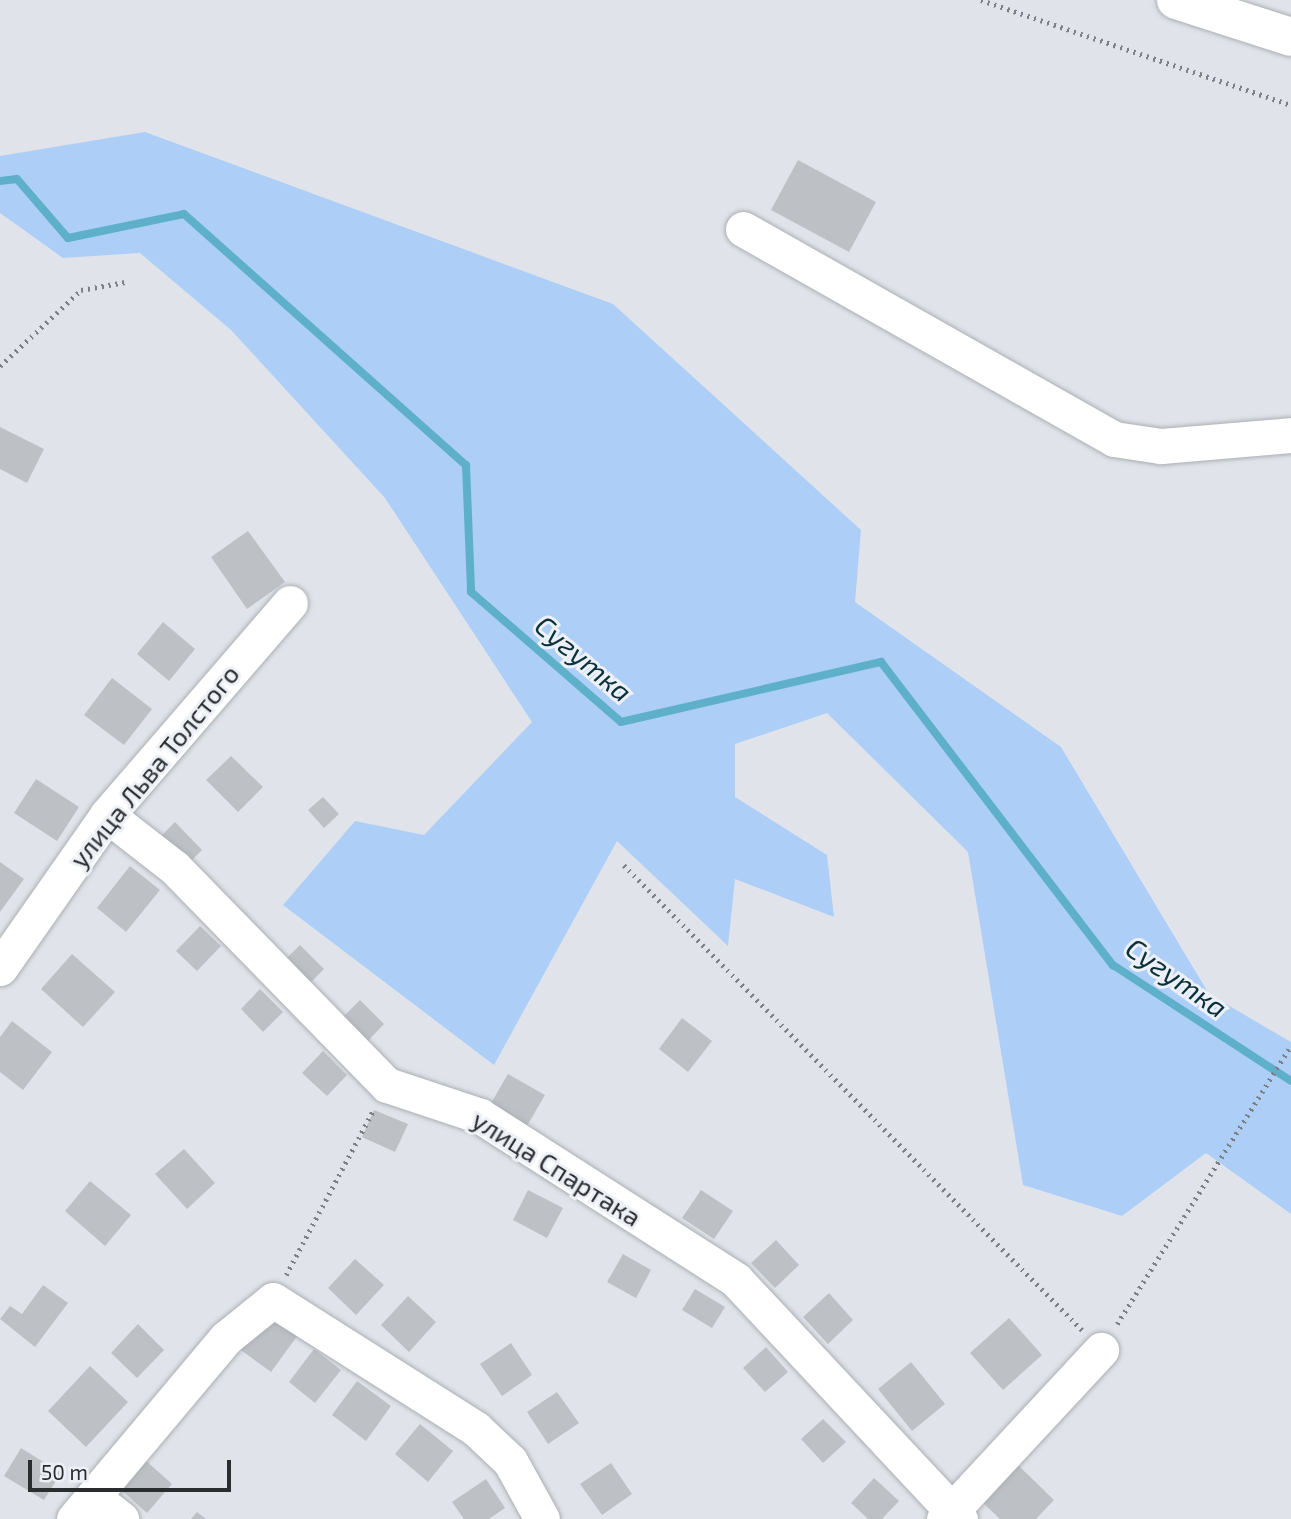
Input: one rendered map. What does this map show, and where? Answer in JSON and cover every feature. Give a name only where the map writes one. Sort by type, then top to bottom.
[{"type":"main road","points":[[1176,0],[1291,37]]},
{"type":"main road","points":[[1251,0],[1291,13]]},
{"type":"street","points":[[743,229],[1114,439],[1161,446],[1291,435]]},
{"type":"street","name":"улица Льва Толстого","points":[[0,968],[107,816],[290,603]]},
{"type":"street","name":"улица Спартака","points":[[107,816],[175,869],[387,1085],[481,1116],[736,1280],[952,1516]]},
{"type":"street","points":[[121,1519],[84,1508],[226,1338],[273,1300],[477,1429],[510,1461],[542,1519]]},
{"type":"street","points":[[952,1516],[1101,1350]]},
{"type":"path","points":[[981,0],[1291,105]]},
{"type":"path","points":[[0,366],[81,290],[125,282]]},
{"type":"path","points":[[624,865],[1101,1350],[1291,1046]]},
{"type":"path","points":[[273,1300],[387,1085]]},
{"type":"shaded area","points":[[145,132],[613,304],[861,530],[855,602],[1061,747],[1209,994],[1291,1042],[1291,1214],[1206,1153],[1122,1216],[1023,1185],[968,852],[827,713],[735,744],[735,797],[827,855],[834,917],[735,879],[728,946],[617,841],[494,1065],[283,905],[355,821],[424,835],[532,722],[385,498],[231,330],[140,253],[63,258],[0,213],[0,156]]},
{"type":"building","points":[[798,160],[876,202],[849,252],[771,210]]},
{"type":"building","points":[[0,427],[44,449],[27,483],[0,469]]},
{"type":"building","points":[[248,531],[285,582],[247,609],[211,557]]},
{"type":"building","points":[[163,622],[195,649],[169,681],[137,654]]},
{"type":"building","points":[[112,678],[152,709],[124,745],[84,715]]},
{"type":"building","points":[[231,756],[263,787],[238,812],[206,780]]},
{"type":"building","points":[[36,779],[79,807],[57,841],[14,813]]},
{"type":"building","points":[[323,797],[339,814],[324,828],[308,810]]},
{"type":"building","points":[[175,822],[202,850],[183,869],[155,842]]},
{"type":"building","points":[[0,862],[24,879],[0,912]]},
{"type":"building","points":[[130,866],[160,890],[126,932],[97,908]]},
{"type":"building","points":[[200,926],[221,946],[197,971],[176,951]]},
{"type":"building","points":[[300,945],[324,969],[305,988],[281,964]]},
{"type":"building","points":[[72,954],[115,992],[83,1027],[41,989]]},
{"type":"building","points":[[260,989],[283,1012],[263,1032],[241,1009]]},
{"type":"building","points":[[360,1000],[384,1024],[364,1045],[339,1021]]},
{"type":"building","points":[[682,1018],[712,1041],[688,1072],[659,1049]]},
{"type":"building","points":[[12,1021],[52,1052],[23,1090],[0,1072],[0,1037]]},
{"type":"building","points":[[323,1051],[347,1075],[327,1096],[302,1073]]},
{"type":"building","points":[[508,1074],[545,1095],[524,1131],[487,1110]]},
{"type":"building","points":[[374,1110],[408,1124],[395,1152],[362,1137]]},
{"type":"building","points":[[184,1149],[215,1183],[187,1209],[155,1174]]},
{"type":"building","points":[[90,1181],[131,1215],[105,1246],[65,1211]]},
{"type":"building","points":[[528,1190],[563,1208],[547,1238],[513,1220]]},
{"type":"building","points":[[701,1190],[733,1211],[714,1239],[682,1218]]},
{"type":"building","points":[[776,1240],[799,1265],[775,1288],[751,1263]]},
{"type":"building","points":[[623,1254],[651,1270],[636,1298],[607,1282]]},
{"type":"building","points":[[355,1259],[384,1285],[356,1315],[328,1288]]},
{"type":"building","points":[[43,1285],[68,1303],[35,1347],[0,1319],[10,1306],[22,1314]]},
{"type":"building","points":[[695,1289],[725,1307],[712,1328],[682,1310]]},
{"type":"building","points":[[829,1293],[853,1320],[828,1344],[803,1317]]},
{"type":"building","points":[[408,1296],[436,1322],[409,1352],[381,1325]]},
{"type":"building","points":[[265,1311],[298,1335],[271,1372],[238,1348]]},
{"type":"building","points":[[1009,1318],[1042,1355],[1003,1390],[970,1353]]},
{"type":"building","points":[[138,1324],[164,1350],[137,1378],[111,1353]]},
{"type":"building","points":[[511,1343],[532,1375],[502,1396],[480,1364]]},
{"type":"building","points":[[766,1347],[788,1372],[765,1392],[743,1368]]},
{"type":"building","points":[[314,1349],[341,1370],[315,1403],[289,1382]]},
{"type":"building","points":[[911,1362],[945,1404],[912,1431],[878,1389]]},
{"type":"building","points":[[90,1366],[128,1402],[86,1447],[48,1411]]},
{"type":"building","points":[[357,1381],[391,1406],[366,1441],[332,1415]]},
{"type":"building","points":[[557,1392],[579,1423],[548,1444],[527,1412]]},
{"type":"building","points":[[823,1419],[846,1442],[823,1463],[801,1439]]},
{"type":"building","points":[[420,1424],[453,1451],[428,1482],[395,1454]]},
{"type":"building","points":[[21,1448],[61,1473],[44,1500],[4,1476]]},
{"type":"building","points":[[144,1459],[172,1484],[147,1513],[119,1488]]},
{"type":"building","points":[[611,1463],[632,1494],[602,1515],[580,1484]]},
{"type":"building","points":[[1017,1464],[1054,1500],[1036,1519],[1000,1519],[982,1502]]},
{"type":"building","points":[[874,1478],[899,1501],[882,1519],[868,1519],[851,1503]]},
{"type":"building","points":[[486,1479],[505,1508],[489,1519],[464,1519],[452,1502]]},
{"type":"building","points":[[197,1512],[206,1519],[191,1519]]},
{"type":"waterway","name":"Сугутка","points":[[0,181],[17,179],[68,238],[184,214],[466,465],[471,592],[621,722],[881,662],[1113,965],[1291,1081]]}]
